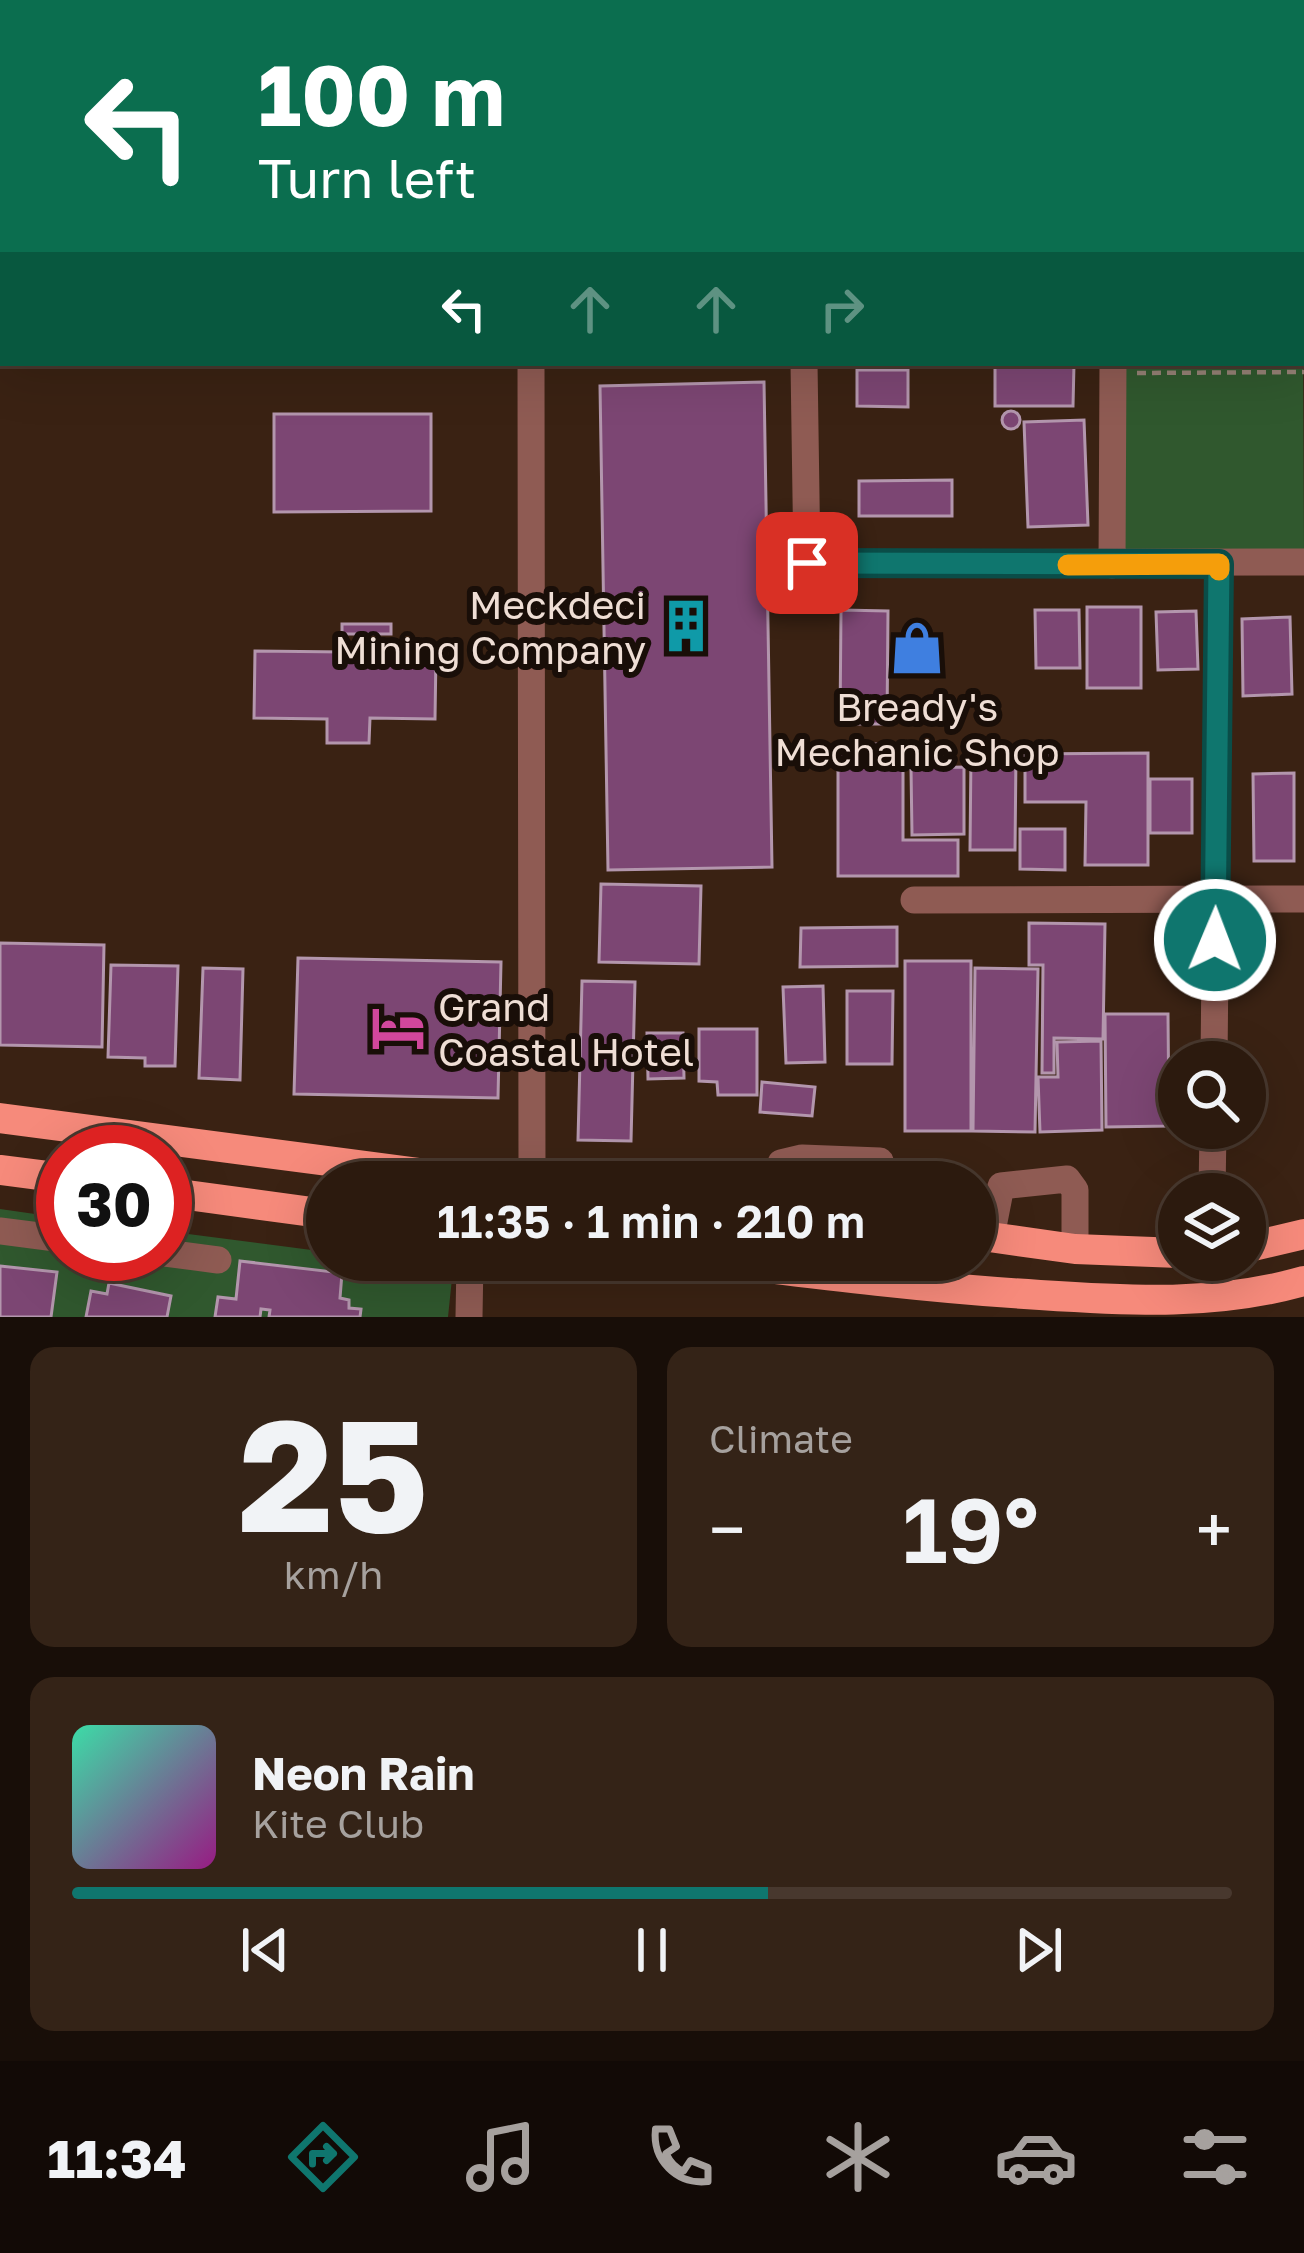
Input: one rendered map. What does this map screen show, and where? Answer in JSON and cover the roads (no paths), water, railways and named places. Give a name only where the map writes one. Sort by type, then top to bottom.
[{"type":"main road","points":[[0,1118],[322,1161]]},
{"type":"main road","points":[[0,1170],[36,1175]]},
{"type":"main road","points":[[192,1196],[306,1211]]},
{"type":"main road","points":[[1266,1243],[1304,1234]]},
{"type":"main road","points":[[996,1238],[1076,1249],[1158,1252]]},
{"type":"main road","points":[[869,1281],[1211,1309],[1304,1281]]},
{"type":"street","points":[[531,366],[532,1161]]},
{"type":"street","points":[[805,366],[807,563],[1304,562]]},
{"type":"street","points":[[1112,565],[1113,366]]},
{"type":"street","points":[[1214,1041],[1219,564]]},
{"type":"street","points":[[914,900],[1304,899]]},
{"type":"street","points":[[789,1161],[880,1161]]},
{"type":"street","points":[[996,1200],[1001,1186],[1067,1179],[1075,1190],[1076,1249]]},
{"type":"street","points":[[0,1231],[36,1236]]},
{"type":"street","points":[[192,1257],[218,1260]]},
{"type":"street","points":[[469,1317],[470,1281]]},
{"type":"place","name":"Meckdeci Mining Company","points":[[686,626]]},
{"type":"place","name":"Bready's Mechanic Shop","points":[[917,648]]},
{"type":"place","name":"Grand Coastal Hotel","points":[[398,1028]]}]
